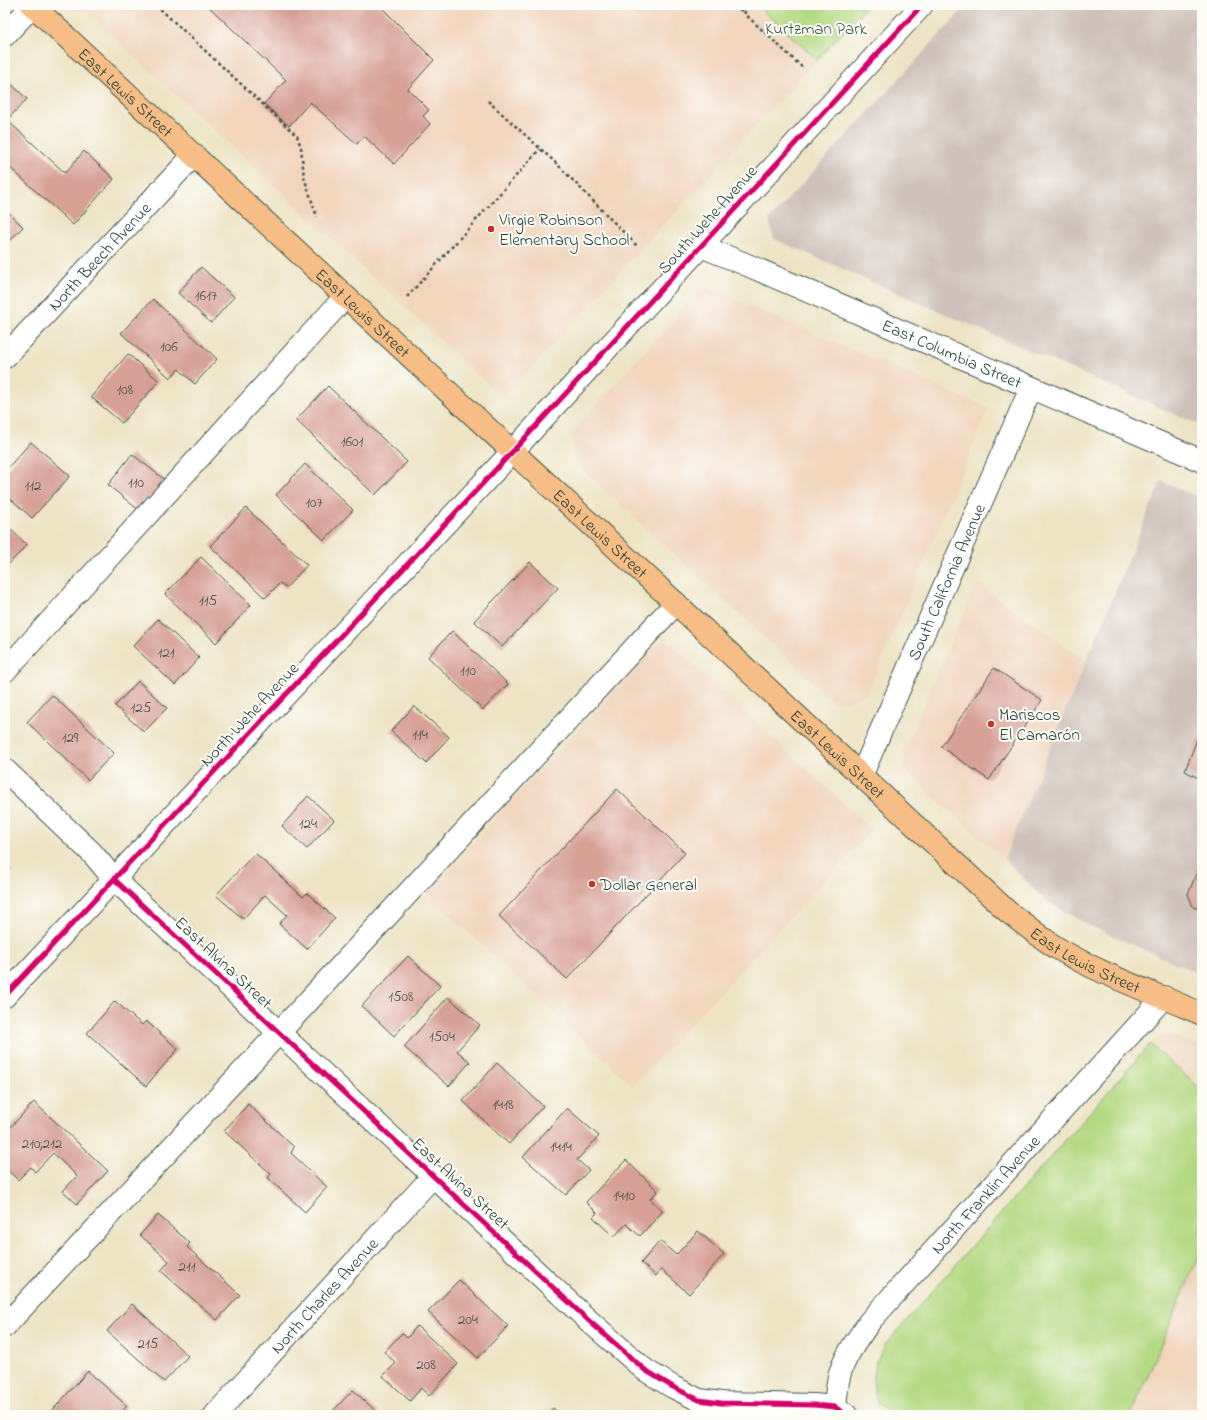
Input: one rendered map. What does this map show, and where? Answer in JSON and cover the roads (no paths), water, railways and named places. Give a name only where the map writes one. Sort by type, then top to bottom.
[{"type":"main road","name":"East Lewis Street","points":[[33,5],[345,297],[1008,912],[1035,933],[1080,960],[1202,1014]]},
{"type":"street","points":[[5,35],[33,5]]},
{"type":"street","name":"South Wehe Avenue","points":[[513,452],[922,5]]},
{"type":"street","name":"North Beech Avenue","points":[[5,357],[194,155]]},
{"type":"street","name":"East Columbia Street","points":[[701,246],[753,267],[1202,461]]},
{"type":"street","points":[[5,671],[345,297]]},
{"type":"street","name":"South California Avenue","points":[[861,776],[1031,388]]},
{"type":"street","name":"North Wehe Avenue","points":[[5,996],[513,452]]},
{"type":"street","points":[[5,1326],[676,603]]},
{"type":"street","name":"East Alvina Street","points":[[5,770],[92,854],[114,879],[278,1033],[588,1320],[645,1370],[673,1388],[699,1400],[721,1403],[743,1409],[814,1405],[841,1411]]},
{"type":"street","name":"North Franklin Avenue","points":[[841,1411],[839,1378],[843,1365],[848,1352],[870,1321],[1164,998]]},
{"type":"street","name":"North Charles Avenue","points":[[215,1415],[433,1176]]},
{"type":"place","name":"Virgie Robinson Elementary School","points":[[491,229]]},
{"type":"place","name":"Mariscos El Camarón","points":[[991,724]]},
{"type":"place","name":"Dollar General","points":[[592,884]]},
{"type":"park label","name":"Kurtzman Park","points":[[816,28]]}]
